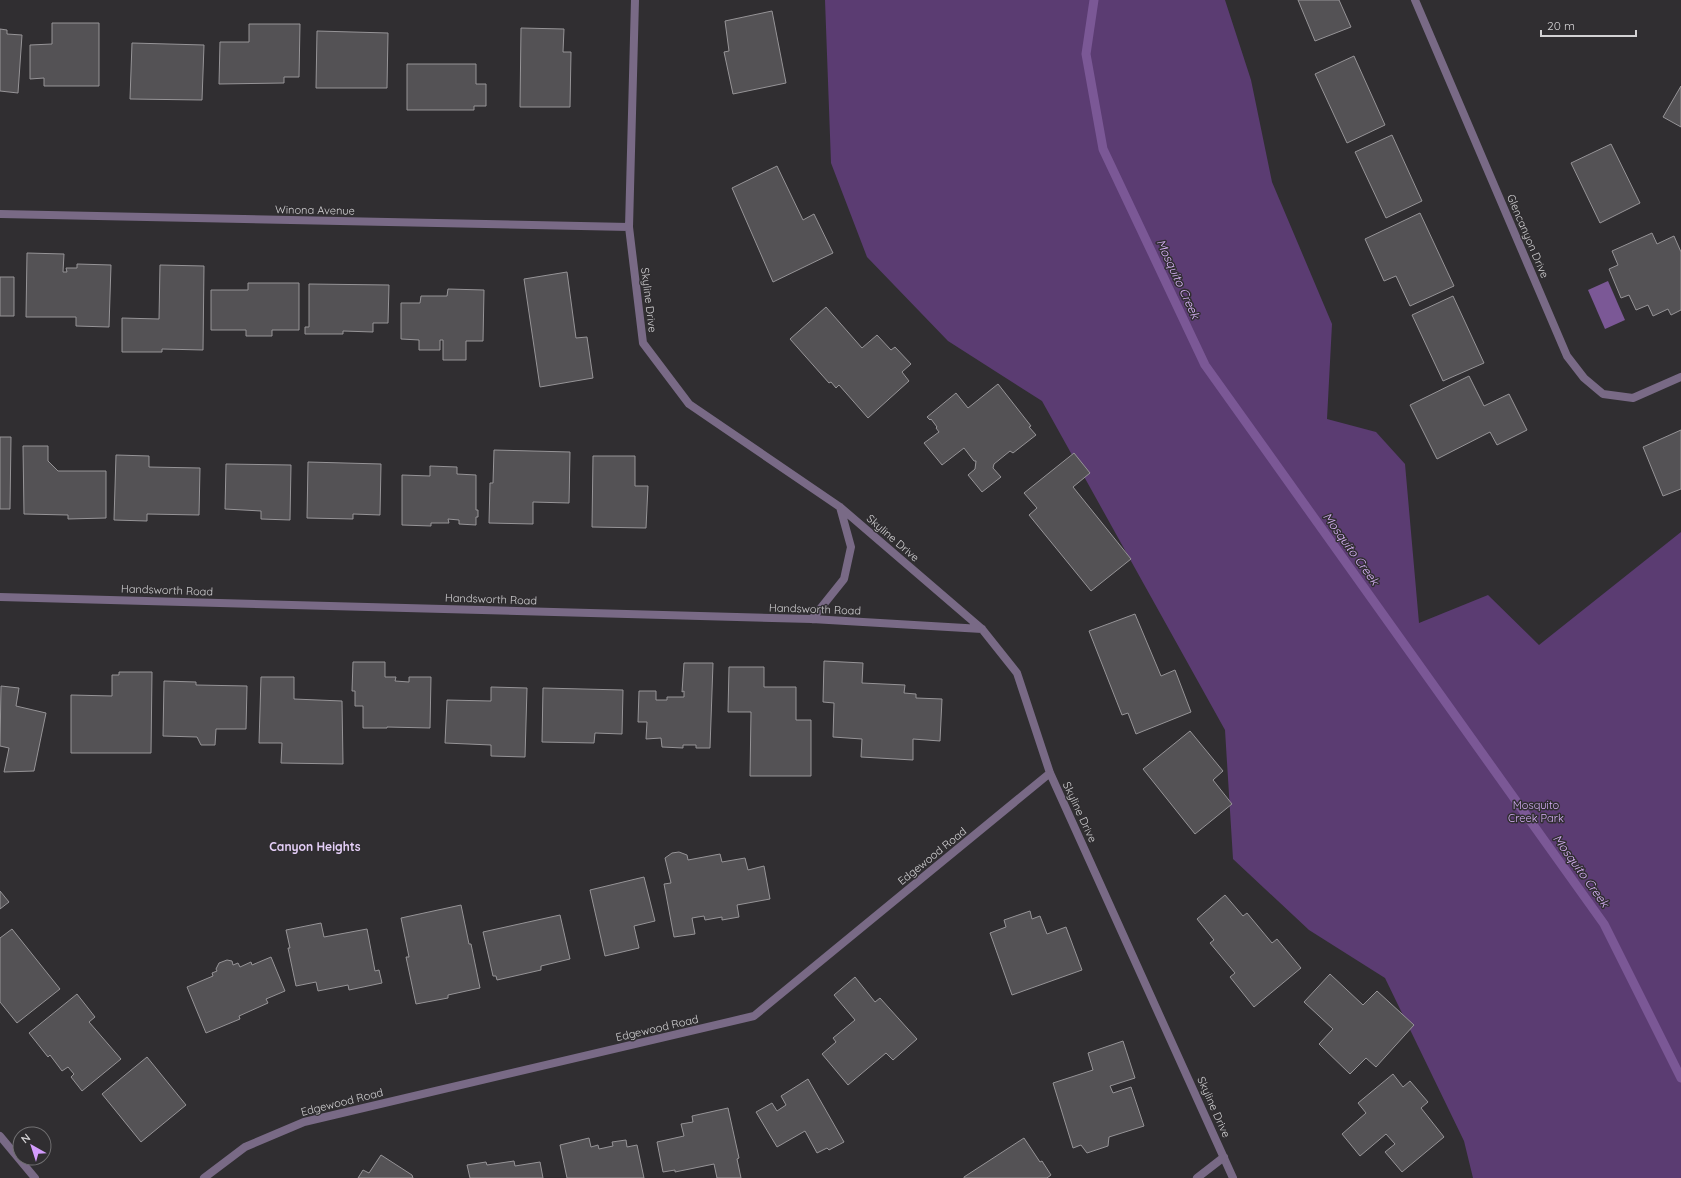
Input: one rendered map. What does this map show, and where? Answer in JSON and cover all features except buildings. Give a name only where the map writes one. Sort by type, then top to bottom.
[{"type":"street","name":"Skyline Drive","points":[[635,0],[629,227],[643,344],[689,404],[840,507],[982,629],[1017,673],[1050,773],[1233,1178]]},
{"type":"street","name":"Glencanyon Drive","points":[[1415,0],[1567,356],[1584,378],[1603,394],[1633,398],[1681,377]]},
{"type":"street","name":"Winona Avenue","points":[[0,214],[629,227]]},
{"type":"street","points":[[812,619],[844,579],[851,547],[840,507]]},
{"type":"street","name":"Handsworth Road","points":[[0,596],[812,619],[982,629]]},
{"type":"street","name":"Edgewood Road","points":[[204,1178],[245,1147],[304,1122],[754,1016],[1050,773]]},
{"type":"street","points":[[0,1136],[35,1178]]},
{"type":"street","points":[[1197,1178],[1224,1157]]},
{"type":"green space","name":"Mosquito Creek Park","points":[[825,0],[1225,0],[1251,80],[1272,182],[1332,324],[1327,419],[1376,432],[1405,464],[1419,623],[1488,595],[1539,645],[1681,532],[1681,1178],[1473,1178],[1464,1141],[1385,978],[1309,930],[1233,859],[1225,730],[1042,401],[948,341],[867,257],[831,163]]},
{"type":"shaded area","points":[[1608,281],[1625,320],[1605,329],[1588,290]]},
{"type":"waterway","name":"Mosquito Creek","points":[[1094,0],[1086,54],[1103,149],[1205,365],[1604,924],[1681,1078]]},
{"type":"district","name":"Canyon Heights","points":[[315,847]]}]
